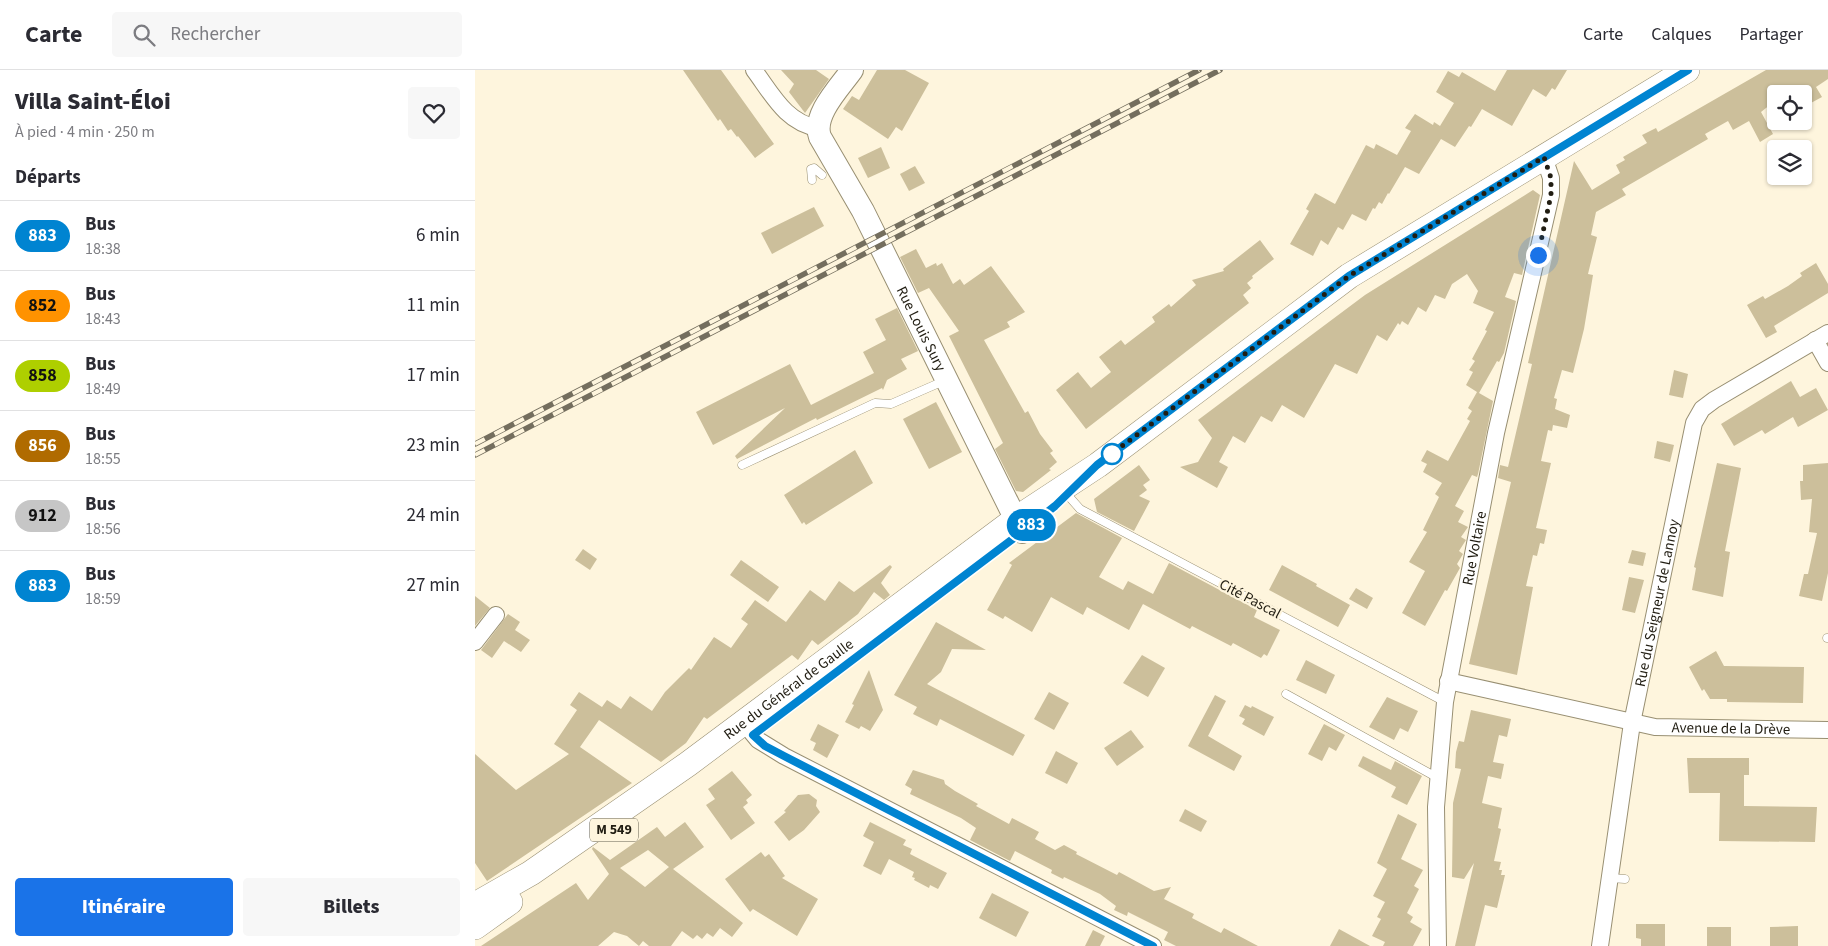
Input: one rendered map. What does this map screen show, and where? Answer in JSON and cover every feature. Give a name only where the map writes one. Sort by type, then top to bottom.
[{"type":"main road","points":[[818,128],[825,110],[852,70]]},
{"type":"main road","name":"Rue du Général de Gaulle","points":[[475,926],[748,729],[1349,276],[1687,70]]},
{"type":"main road","name":"Rue Louis Sury","points":[[818,128],[822,142],[839,167],[863,211],[1019,526]]},
{"type":"main road","name":"Rue du Général de Gaulle","points":[[475,906],[514,883],[748,729]]},
{"type":"street","points":[[754,70],[790,117],[806,126],[818,128]]},
{"type":"street","name":"Rue Voltaire","points":[[1438,946],[1435,896],[1438,778],[1445,702],[1495,433],[1551,195],[1551,178],[1544,157]]},
{"type":"street","points":[[1821,336],[1828,363]]},
{"type":"street","name":"Rue du Seigneur de Lannoy","points":[[1600,946],[1617,878],[1632,723],[1694,423],[1697,416],[1714,400],[1821,336]]},
{"type":"street","points":[[475,642],[497,615]]},
{"type":"street","name":"Avenue de la Drève","points":[[1448,681],[1632,723],[1667,728],[1828,730]]},
{"type":"street","points":[[748,729],[765,746],[1153,946]]},
{"type":"lane","points":[[812,180],[811,169],[814,168],[822,175]]},
{"type":"lane","points":[[742,465],[875,403],[891,404],[947,379]]},
{"type":"lane","name":"Cité Pascal","points":[[1064,491],[1080,509],[1445,702]]},
{"type":"lane","points":[[1286,694],[1438,778]]},
{"type":"building","points":[[683,70],[721,70],[774,144],[755,158],[731,129],[728,131],[720,119],[718,121]]},
{"type":"building","points":[[781,70],[816,70],[829,79],[805,113],[789,92],[794,84]]},
{"type":"building","points":[[877,70],[905,70],[929,83],[902,131],[896,127],[888,139],[843,109],[852,96],[859,100]]},
{"type":"building","points":[[1507,70],[1567,70],[1555,90],[1552,88],[1546,97],[1533,89],[1512,126],[1482,109],[1455,147],[1441,139],[1419,174],[1405,167],[1382,204],[1379,202],[1375,209],[1373,208],[1366,221],[1352,214],[1343,230],[1338,227],[1328,245],[1321,240],[1313,256],[1290,244],[1309,211],[1306,209],[1315,193],[1335,204],[1366,145],[1374,149],[1376,144],[1397,155],[1411,131],[1405,128],[1415,114],[1433,125],[1434,122],[1440,126],[1454,103],[1436,92],[1448,71],[1459,77],[1462,72],[1495,91]]},
{"type":"building","points":[[1766,70],[1828,70],[1828,79],[1816,87],[1822,97],[1812,102],[1812,85],[1767,85],[1767,107],[1761,112],[1767,123],[1767,130],[1771,130],[1773,134],[1760,142],[1749,121],[1733,130],[1728,121],[1705,134],[1708,139],[1622,189],[1626,195],[1596,212],[1591,235],[1597,237],[1588,274],[1593,275],[1584,329],[1573,373],[1562,370],[1554,398],[1557,399],[1555,409],[1570,415],[1567,428],[1553,425],[1552,431],[1548,430],[1541,461],[1551,463],[1536,528],[1547,530],[1544,544],[1540,543],[1537,556],[1533,555],[1526,586],[1533,587],[1517,675],[1469,664],[1511,482],[1498,478],[1500,465],[1508,467],[1532,364],[1528,363],[1574,161],[1592,190],[1620,173],[1616,165],[1625,160],[1623,157],[1647,143],[1642,135],[1656,128],[1658,132]]},
{"type":"building","points":[[881,147],[890,168],[868,178],[858,158]]},
{"type":"building","points":[[915,166],[925,183],[909,191],[900,174]]},
{"type":"building","points":[[1533,190],[1540,195],[1522,275],[1514,273],[1505,297],[1516,301],[1504,353],[1499,362],[1497,361],[1479,393],[1493,401],[1478,474],[1477,477],[1472,475],[1455,506],[1464,511],[1458,522],[1468,527],[1461,537],[1466,540],[1459,551],[1463,554],[1457,564],[1460,568],[1425,626],[1402,613],[1425,571],[1409,562],[1427,532],[1423,530],[1439,497],[1435,494],[1442,483],[1423,472],[1427,464],[1421,461],[1427,450],[1448,461],[1470,421],[1467,419],[1472,411],[1468,408],[1477,392],[1466,385],[1473,372],[1469,370],[1475,361],[1472,359],[1487,331],[1485,330],[1494,312],[1473,303],[1478,291],[1467,274],[1452,284],[1445,299],[1435,295],[1426,312],[1418,307],[1408,325],[1402,321],[1400,325],[1398,323],[1387,341],[1377,335],[1357,374],[1335,364],[1304,418],[1282,405],[1272,422],[1261,416],[1245,443],[1233,436],[1219,462],[1228,467],[1217,488],[1180,467],[1198,462],[1212,438],[1198,420],[1365,295]]},
{"type":"building","points":[[814,207],[824,226],[772,254],[761,233]]},
{"type":"building","points":[[1260,240],[1274,259],[1252,276],[1253,278],[1247,283],[1251,288],[1243,295],[1249,303],[1086,429],[1056,390],[1078,372],[1091,388],[1111,372],[1099,357],[1121,340],[1125,345],[1155,322],[1152,317],[1169,304],[1171,307],[1196,285],[1192,280],[1224,271],[1223,269]]},
{"type":"building","points":[[916,249],[926,268],[936,263],[937,266],[942,263],[953,284],[960,279],[964,285],[991,266],[1025,312],[1007,322],[1010,327],[984,340],[1025,413],[1028,411],[1040,434],[1053,451],[1050,453],[1057,462],[1049,469],[1051,470],[1023,492],[1016,491],[995,449],[1003,443],[949,336],[959,331],[929,288],[918,293],[900,257]]},
{"type":"building","points":[[1816,263],[1828,284],[1828,293],[1774,326],[1777,332],[1766,338],[1747,305],[1763,296],[1765,299],[1788,286],[1802,276],[1800,273]]},
{"type":"building","points":[[897,308],[918,351],[901,359],[907,369],[887,380],[883,390],[882,388],[817,420],[816,418],[737,459],[735,456],[785,408],[713,445],[696,412],[790,364],[811,405],[874,373],[863,352],[886,340],[875,319]]},
{"type":"building","points":[[1674,370],[1688,374],[1683,398],[1669,395]]},
{"type":"building","points":[[1791,381],[1800,397],[1816,388],[1828,410],[1798,427],[1793,417],[1765,434],[1762,430],[1734,446],[1721,424]]},
{"type":"building","points":[[936,402],[962,452],[929,469],[903,419]]},
{"type":"building","points":[[1657,441],[1674,445],[1670,462],[1654,458]]},
{"type":"building","points":[[855,450],[873,483],[806,525],[804,522],[802,524],[784,495]]},
{"type":"building","points":[[1717,463],[1741,468],[1725,551],[1730,552],[1723,597],[1692,590],[1696,568],[1694,567]]},
{"type":"building","points":[[1828,463],[1828,573],[1822,601],[1799,596],[1804,574],[1808,574],[1817,533],[1809,532],[1812,499],[1801,500],[1800,481],[1803,481],[1803,465]]},
{"type":"building","points":[[1139,465],[1150,480],[1143,485],[1147,490],[1139,496],[1150,501],[1134,531],[1097,512],[1094,499]]},
{"type":"building","points":[[1076,513],[1122,538],[1099,577],[1123,590],[1128,581],[1153,594],[1169,563],[1257,610],[1254,617],[1280,630],[1267,656],[1264,654],[1261,658],[1233,643],[1231,646],[1192,626],[1190,629],[1143,604],[1129,630],[1087,607],[1083,615],[1051,597],[1032,632],[1005,616],[1003,619],[987,610],[1012,565],[1009,563]]},
{"type":"building","points":[[583,549],[597,559],[590,570],[575,560]]},
{"type":"building","points":[[1632,550],[1646,553],[1643,566],[1628,563]]},
{"type":"building","points":[[741,560],[779,587],[768,602],[730,575]]},
{"type":"building","points":[[890,565],[892,567],[881,583],[890,595],[884,600],[874,592],[858,614],[818,645],[812,640],[798,660],[792,655],[707,719],[704,717],[686,743],[661,762],[599,720],[580,747],[632,783],[487,881],[475,863],[475,754],[516,790],[569,754],[554,744],[577,710],[570,705],[579,692],[602,707],[607,700],[621,709],[630,696],[652,711],[665,692],[689,668],[691,670],[714,637],[731,648],[748,624],[741,619],[755,600],[786,622],[810,590],[825,601],[839,581],[854,592]]},
{"type":"building","points":[[1282,565],[1350,605],[1338,627],[1269,590]]},
{"type":"building","points":[[1629,577],[1644,580],[1635,613],[1622,610]]},
{"type":"building","points":[[1356,588],[1373,598],[1367,609],[1349,599]]},
{"type":"building","points":[[475,596],[490,608],[475,626]]},
{"type":"building","points":[[508,614],[520,622],[515,630],[530,640],[521,652],[504,641],[492,658],[481,650]]},
{"type":"building","points":[[936,622],[986,650],[952,649],[941,672],[927,684],[1025,735],[1013,756],[940,719],[937,726],[913,714],[917,707],[894,695]]},
{"type":"building","points":[[1716,651],[1724,666],[1804,667],[1803,703],[1727,702],[1727,699],[1710,699],[1704,689],[1702,691],[1689,667]]},
{"type":"building","points":[[1142,655],[1165,668],[1148,697],[1123,683]]},
{"type":"building","points":[[1306,660],[1335,675],[1326,694],[1296,680]]},
{"type":"building","points":[[869,670],[883,710],[870,731],[861,726],[859,729],[845,722]]},
{"type":"building","points":[[1049,692],[1069,703],[1054,730],[1034,719]]},
{"type":"building","points":[[1215,695],[1226,701],[1208,736],[1242,756],[1234,771],[1188,746]]},
{"type":"building","points":[[1387,697],[1418,711],[1408,732],[1400,728],[1394,740],[1369,727]]},
{"type":"building","points":[[1245,705],[1251,708],[1252,706],[1274,717],[1264,736],[1242,724],[1245,719],[1239,716]]},
{"type":"building","points":[[1471,710],[1511,719],[1507,737],[1499,735],[1493,762],[1504,764],[1501,779],[1488,776],[1482,803],[1502,808],[1498,828],[1501,829],[1494,861],[1501,862],[1499,870],[1502,870],[1501,875],[1505,875],[1497,908],[1485,905],[1475,946],[1455,946],[1474,863],[1464,879],[1452,877],[1453,803],[1461,769],[1455,768],[1456,752],[1459,741],[1464,742]]},
{"type":"building","points":[[818,724],[839,735],[827,758],[813,750],[816,743],[810,740]]},
{"type":"building","points":[[1324,724],[1345,735],[1336,751],[1329,747],[1322,761],[1308,754]]},
{"type":"building","points":[[1131,730],[1144,747],[1117,766],[1104,748]]},
{"type":"building","points":[[1056,751],[1078,763],[1067,784],[1045,773]]},
{"type":"building","points":[[1363,756],[1391,770],[1395,761],[1422,776],[1407,805],[1391,797],[1396,787],[1358,766]]},
{"type":"building","points":[[1687,758],[1749,758],[1749,775],[1744,775],[1744,806],[1817,807],[1815,842],[1719,841],[1720,793],[1689,793]]},
{"type":"building","points":[[913,770],[944,780],[945,784],[978,804],[976,806],[1009,824],[1012,818],[1039,832],[1035,839],[1055,850],[1064,845],[1077,852],[1076,854],[1117,875],[1119,872],[1154,891],[1171,887],[1164,899],[1194,914],[1192,918],[1221,933],[1224,928],[1258,946],[1176,946],[1164,940],[1168,932],[1128,912],[1127,916],[1114,910],[1116,906],[1100,894],[1051,873],[1052,870],[1015,851],[1010,861],[970,840],[976,828],[961,818],[910,794],[912,789],[905,785]]},
{"type":"building","points":[[732,771],[752,795],[746,800],[748,803],[743,807],[755,823],[731,840],[706,805],[715,799],[708,789]]},
{"type":"building","points":[[809,794],[817,800],[816,806],[820,812],[804,830],[789,841],[774,822],[786,812],[784,811],[798,795]]},
{"type":"building","points":[[1185,809],[1207,821],[1201,832],[1179,821]]},
{"type":"building","points":[[1398,814],[1417,824],[1401,859],[1423,870],[1414,886],[1419,889],[1407,913],[1413,917],[1410,922],[1422,929],[1413,946],[1383,946],[1385,942],[1372,936],[1381,919],[1377,917],[1385,902],[1373,896],[1387,869],[1377,863]]},
{"type":"building","points":[[685,822],[704,847],[673,869],[743,923],[732,937],[720,928],[713,937],[707,933],[702,939],[697,935],[693,939],[682,931],[671,946],[649,946],[643,941],[639,946],[627,936],[614,932],[598,946],[481,946],[576,883],[588,900],[609,874],[592,849],[593,847],[610,860],[657,827],[665,837]],"holes":[[[648,850],[669,867],[645,887],[620,868]]]},
{"type":"building","points":[[870,822],[906,840],[903,845],[912,849],[910,854],[947,873],[938,889],[930,885],[929,888],[914,880],[915,878],[912,877],[914,872],[889,859],[881,875],[863,866],[874,842],[863,836]]},
{"type":"building","points":[[761,852],[765,857],[769,854],[785,876],[782,878],[818,899],[797,936],[753,909],[750,912],[725,879]]},
{"type":"building","points":[[992,893],[1029,912],[1016,937],[979,918]]},
{"type":"building","points":[[1636,924],[1665,924],[1665,946],[1641,946],[1641,939],[1636,938]]},
{"type":"building","points":[[1798,926],[1798,946],[1770,946],[1770,927]]},
{"type":"building","points":[[1707,927],[1731,927],[1731,946],[1707,946]]},
{"type":"building","points":[[1339,929],[1370,946],[1330,946]]},
{"type":"building","points":[[1093,930],[1105,936],[1100,946],[1085,946]]},
{"type":"railway","points":[[475,444],[1199,70]]},
{"type":"railway","points":[[475,455],[1220,70]]},
{"type":"bus line","name":"883","points":[[1153,946],[765,746],[753,735],[1022,532],[1055,506],[1097,465],[1316,299],[1419,232],[1688,70]]},
{"type":"route","points":[[1112,454],[1110,455],[1349,276],[1544,157],[1552,186],[1538,255]]}]
